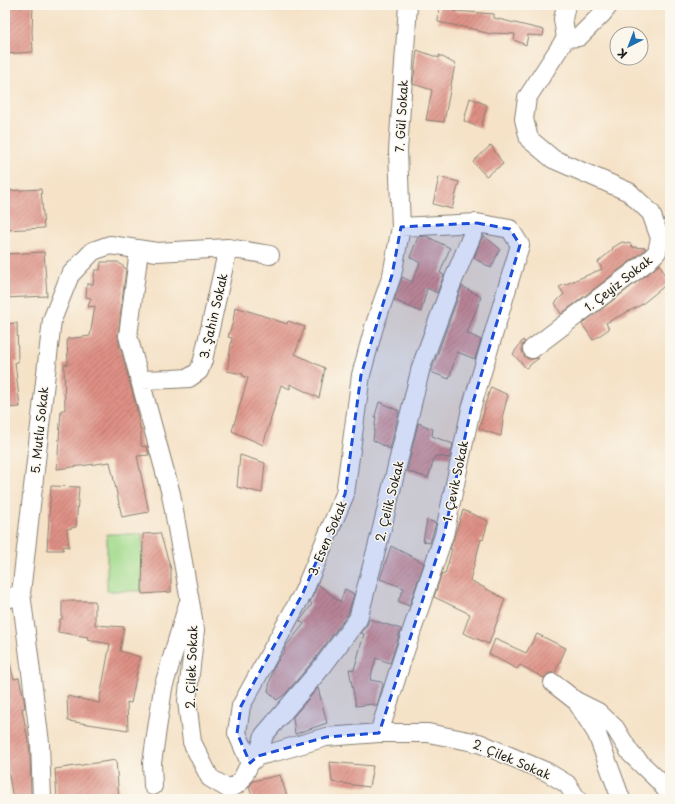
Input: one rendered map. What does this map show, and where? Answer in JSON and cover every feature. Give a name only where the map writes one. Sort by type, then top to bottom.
[{"type":"street","name":"7. Gül Sokak","points":[[401,227],[398,151],[408,5]]},
{"type":"street","points":[[566,5],[563,19],[566,38],[579,37],[609,5]]},
{"type":"street","name":"1. Çeyiz Sokak","points":[[532,349],[648,262],[657,252],[660,238],[651,213],[629,192],[553,159],[529,139],[524,119],[527,98],[566,38]]},
{"type":"street","points":[[401,227],[477,223]]},
{"type":"street","name":"1. Çevik Sokak","points":[[379,734],[404,652],[444,535],[471,409],[520,245],[510,229],[477,223]]},
{"type":"street","name":"2. Çelik Sokak","points":[[254,759],[264,735],[322,667],[358,619],[381,532],[421,367],[450,288],[477,223]]},
{"type":"street","name":"3. Esen Sokak","points":[[254,759],[238,733],[241,706],[303,593],[346,494],[361,375],[374,327],[392,275],[401,227]]},
{"type":"street","name":"5. Mutlu Sokak","points":[[42,799],[40,743],[21,593],[52,320],[70,275],[93,251],[110,246],[157,252],[228,248],[270,255]]},
{"type":"street","name":"3. Şahin Sokak","points":[[140,380],[189,378],[199,371],[203,360],[228,248]]},
{"type":"street","name":"2. Çilek Sokak","points":[[139,250],[128,336],[171,494],[195,630],[187,701],[192,742],[210,778],[227,788],[235,786],[241,781],[254,759],[326,736],[428,733],[479,743],[547,772],[567,784],[576,799]]},
{"type":"street","points":[[5,600],[21,593]]},
{"type":"street","points":[[153,786],[152,763],[164,688],[190,600]]},
{"type":"street","points":[[552,683],[576,701],[598,712],[616,728],[631,754],[659,781],[670,795]]},
{"type":"street","points":[[576,701],[598,734],[621,799]]},
{"type":"highlighted area","points":[[477,223],[510,229],[520,245],[471,409],[444,535],[379,733],[326,737],[258,756],[250,763],[237,733],[241,706],[303,593],[345,494],[361,375],[392,275],[401,227]]},
{"type":"green space","points":[[107,534],[143,534],[142,591],[107,591]]},
{"type":"building","points":[[5,5],[33,5],[33,52],[5,54]]},
{"type":"building","points":[[439,5],[455,5],[455,11],[494,14],[494,18],[544,30],[543,36],[528,35],[526,45],[514,40],[515,34],[491,34],[438,22]]},
{"type":"building","points":[[417,50],[439,58],[439,55],[455,64],[444,122],[426,120],[432,90],[413,84]]},
{"type":"building","points":[[470,98],[487,105],[481,128],[464,121]]},
{"type":"building","points":[[491,145],[503,164],[486,176],[473,162]]},
{"type":"building","points":[[439,177],[459,182],[452,209],[433,204]]},
{"type":"building","points":[[41,189],[44,228],[5,230],[5,191]]},
{"type":"building","points":[[483,235],[500,249],[491,268],[474,258]]},
{"type":"building","points":[[426,236],[450,248],[440,273],[444,275],[437,293],[427,288],[421,312],[394,300],[402,277],[412,282],[420,263],[410,257],[418,237]]},
{"type":"building","points":[[622,242],[631,244],[632,247],[646,248],[561,314],[555,303],[564,294],[559,287],[602,269],[598,262],[613,249],[612,248]]},
{"type":"building","points":[[44,252],[47,296],[5,298],[5,254]]},
{"type":"building","points":[[101,262],[118,262],[126,269],[118,335],[119,348],[120,347],[136,406],[141,430],[141,446],[147,447],[149,455],[137,456],[149,512],[122,517],[110,462],[57,469],[61,410],[65,410],[64,365],[68,364],[67,339],[90,336],[95,306],[88,307],[91,298],[86,297],[87,284],[93,284],[95,270],[100,270]]},
{"type":"building","points":[[660,264],[668,283],[641,305],[606,323],[609,329],[593,340],[582,324]]},
{"type":"building","points":[[462,286],[481,297],[467,333],[481,340],[475,359],[457,352],[449,379],[431,372]]},
{"type":"building","points":[[235,307],[287,324],[288,321],[305,327],[295,354],[325,368],[319,398],[290,384],[290,389],[281,385],[263,445],[232,431],[248,378],[243,376],[243,374],[227,371],[232,338],[228,337],[233,322]]},
{"type":"building","points":[[17,323],[18,362],[15,362],[20,407],[5,408],[5,324]]},
{"type":"building","points":[[523,340],[525,342],[522,345],[524,356],[528,359],[539,358],[526,368],[513,354]]},
{"type":"building","points":[[491,387],[508,395],[502,418],[501,436],[479,429],[484,407]]},
{"type":"building","points":[[379,402],[399,411],[390,449],[373,440],[375,416]]},
{"type":"building","points":[[418,423],[433,429],[432,436],[453,444],[450,458],[435,456],[428,478],[407,471]]},
{"type":"building","points":[[240,455],[265,463],[262,493],[237,487]]},
{"type":"building","points":[[51,486],[79,487],[76,527],[67,529],[69,547],[63,546],[63,550],[47,550]]},
{"type":"building","points":[[463,510],[488,521],[483,540],[481,539],[470,580],[505,599],[489,644],[463,633],[470,614],[434,597],[442,573],[445,574],[452,549],[450,549]]},
{"type":"building","points":[[427,520],[436,523],[430,543],[423,541]]},
{"type":"building","points":[[160,533],[171,569],[171,592],[142,594],[143,534]]},
{"type":"building","points":[[391,546],[424,563],[409,606],[398,601],[404,588],[380,579]]},
{"type":"building","points":[[318,584],[340,602],[345,589],[354,594],[348,614],[314,660],[286,693],[277,700],[268,691],[273,669],[285,651],[286,646],[304,624],[300,621],[312,604],[310,602]]},
{"type":"building","points":[[62,601],[95,601],[95,625],[124,627],[120,651],[140,657],[131,703],[127,702],[128,730],[68,721],[67,696],[99,703],[110,644],[87,640],[88,637],[58,632],[60,619],[62,619]]},
{"type":"building","points":[[369,619],[401,629],[390,663],[376,658],[370,680],[381,682],[383,684],[377,706],[373,704],[356,706],[349,669],[354,670],[364,634],[361,633],[367,625]]},
{"type":"building","points":[[537,634],[566,648],[555,673],[549,673],[544,678],[520,665],[517,669],[489,654],[495,639],[526,653]]},
{"type":"building","points":[[5,657],[8,657],[14,679],[19,678],[24,699],[25,708],[22,708],[30,752],[31,797],[17,799],[13,799],[5,751]]},
{"type":"building","points":[[318,688],[327,723],[295,734],[293,717]]},
{"type":"building","points":[[116,760],[119,799],[57,799],[55,769]]},
{"type":"building","points":[[330,762],[373,766],[369,787],[332,782]]},
{"type":"building","points":[[280,775],[288,799],[253,799],[249,787],[253,781]]}]
